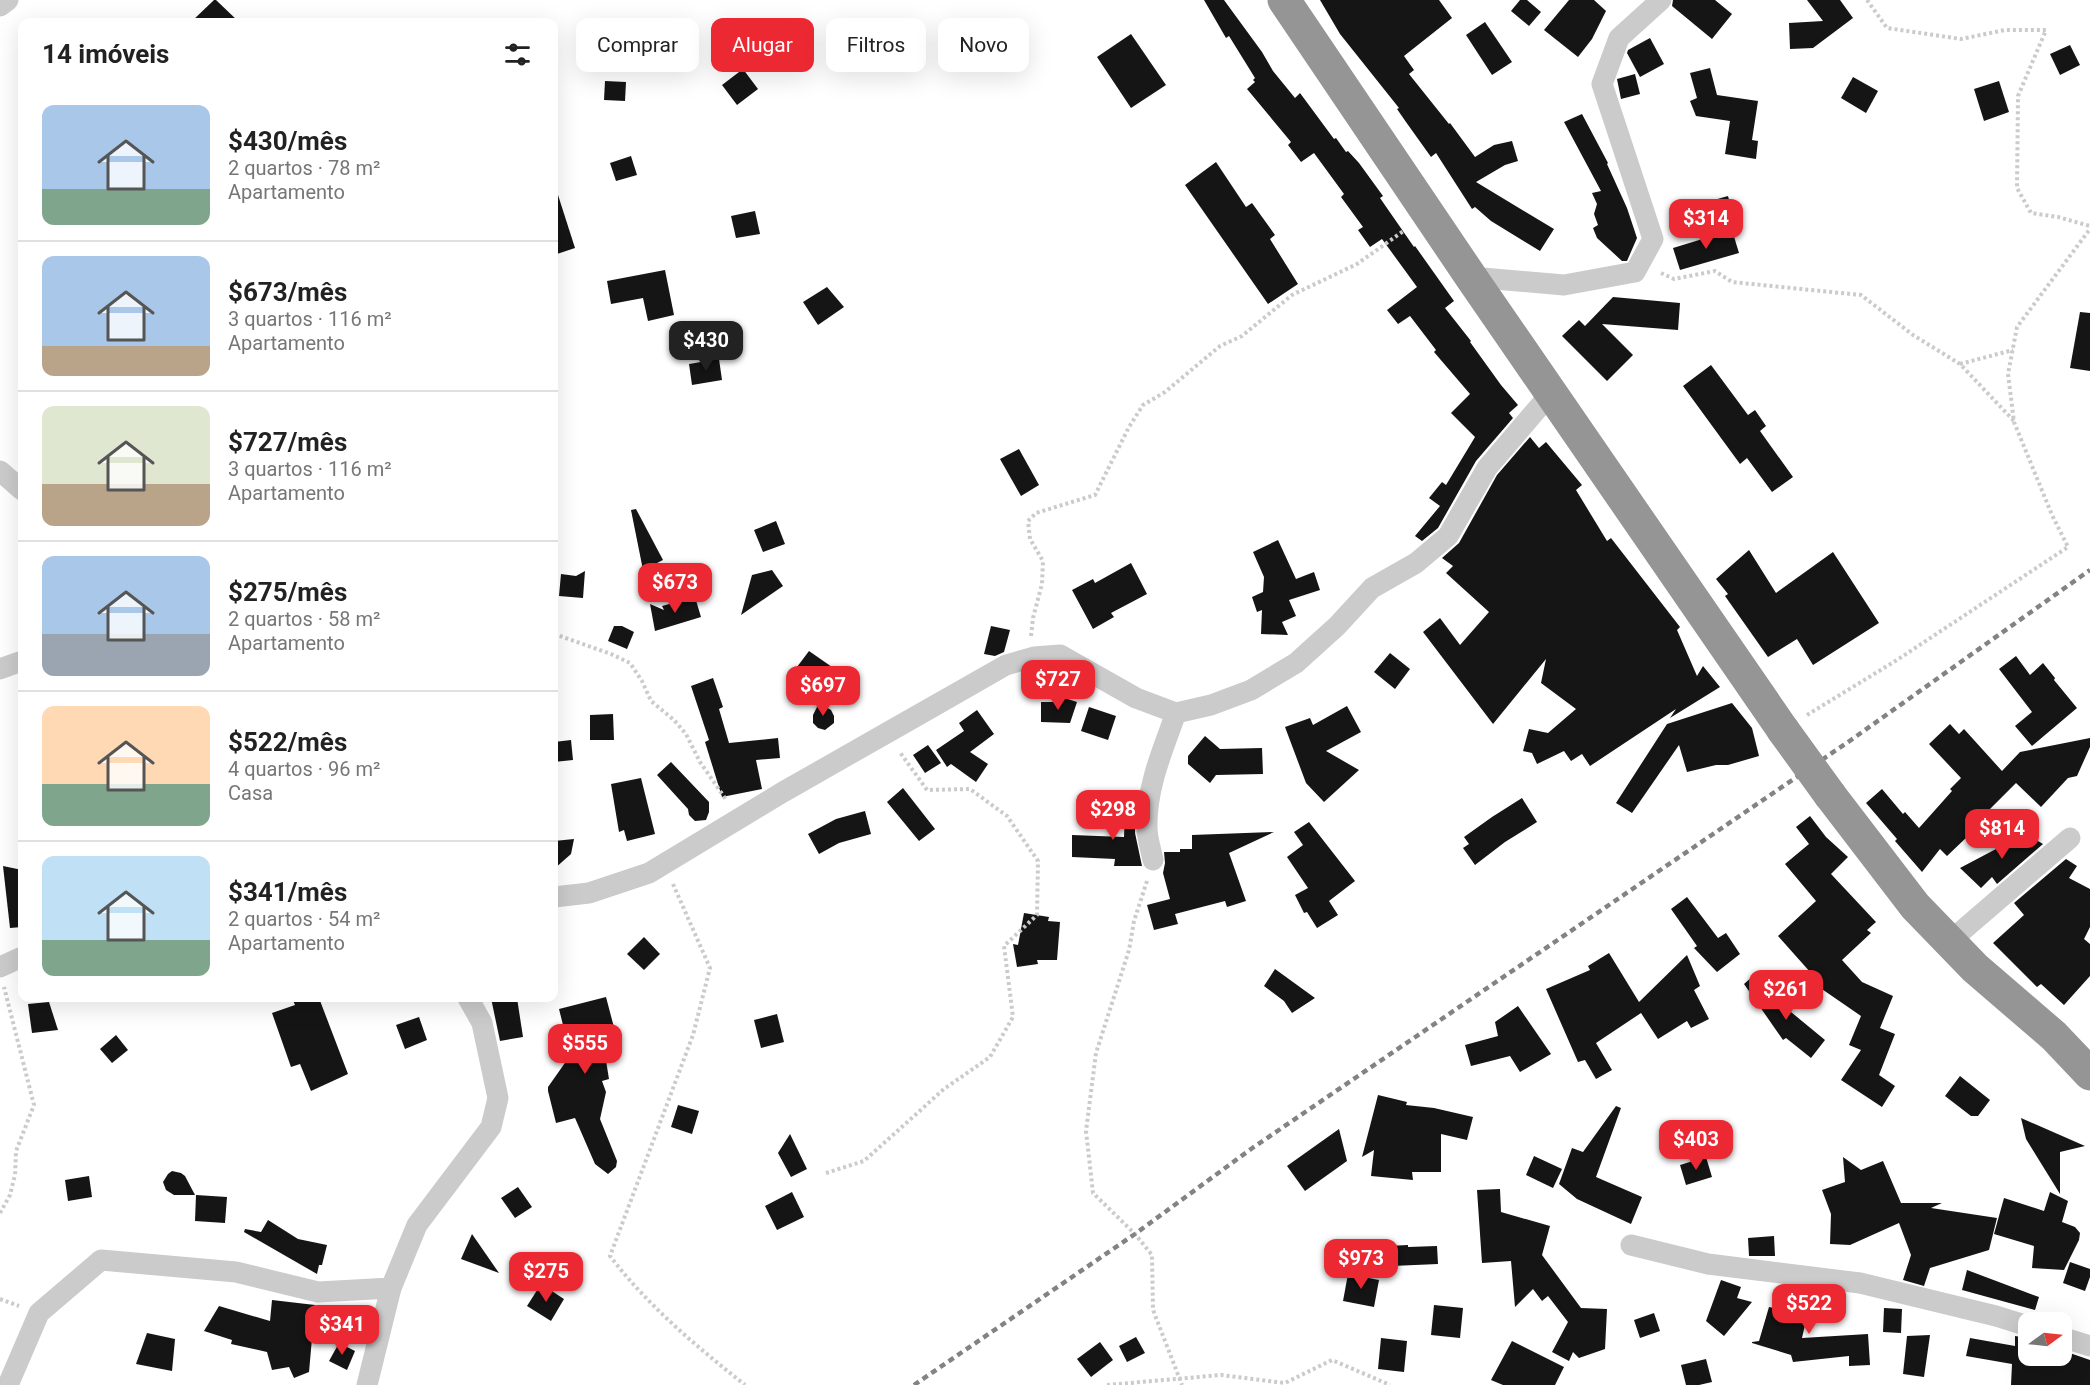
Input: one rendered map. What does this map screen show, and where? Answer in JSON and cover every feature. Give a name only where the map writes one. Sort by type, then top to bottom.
[{"type":"highway","points":[[1284,0],[1471,277],[1830,795],[1915,906],[1975,968],[2054,1036],[2090,1074]]},
{"type":"highway","points":[[2054,1036],[2090,1055]]},
{"type":"highway","points":[[2054,1036],[2090,1060]]},
{"type":"street","points":[[0,6],[8,0]]},
{"type":"street","points":[[1471,277],[1564,285],[1635,272],[1653,239],[1602,84],[1619,38],[1661,0]]},
{"type":"street","points":[[558,897],[589,893],[650,873],[886,733],[1006,665],[1034,657],[1060,655],[1136,698],[1176,713],[1211,705],[1251,690],[1296,663],[1337,626],[1372,588],[1416,563],[1448,536],[1487,468],[1551,393]]},
{"type":"street","points":[[0,471],[18,487]]},
{"type":"street","points":[[0,669],[18,662]]},
{"type":"street","points":[[1153,860],[1147,828],[1150,796],[1161,753],[1176,713]]},
{"type":"street","points":[[1949,942],[2070,838]]},
{"type":"street","points":[[1,975],[18,960]]},
{"type":"street","points":[[367,1385],[391,1288],[417,1225],[491,1127],[498,1098],[482,1023],[470,1002]]},
{"type":"street","points":[[1631,1245],[1708,1264],[1860,1283],[2018,1323]]},
{"type":"street","points":[[8,1385],[39,1313],[101,1260],[236,1272],[318,1292],[391,1288]]},
{"type":"street","points":[[2072,1340],[2090,1346]]},
{"type":"path","points":[[1783,730],[1897,660],[2068,547],[2052,515],[2014,422],[2008,374],[2017,327],[2090,228],[2058,217],[2031,213],[2017,188],[2018,96],[2046,30],[2005,30],[1962,39],[1887,28],[1867,0]]},
{"type":"path","points":[[1043,656],[1033,646],[1031,632],[1042,584],[1043,561],[1030,539],[1028,521],[1036,513],[1095,495],[1129,427],[1143,405],[1165,392],[1220,346],[1242,336],[1292,296],[1357,264],[1428,213]]},
{"type":"path","points":[[1635,272],[1653,269],[1674,279],[1715,271],[1732,282],[1861,295],[1913,335],[1960,364],[2014,422]]},
{"type":"path","points":[[1960,364],[2013,350]]},
{"type":"path","points":[[558,635],[630,663],[651,701],[674,720],[686,734],[700,762],[738,820]]},
{"type":"path","points":[[826,1173],[864,1161],[944,1089],[990,1057],[1013,1017],[1004,946],[1037,915],[1038,861],[1007,816],[970,789],[927,790],[886,733]]},
{"type":"path","points":[[1153,860],[1134,921],[1129,950],[1096,1053],[1086,1131],[1093,1193],[1135,1234],[1152,1255],[1153,1310],[1182,1385]]},
{"type":"path","points":[[664,864],[710,968],[693,1035],[610,1256],[626,1276],[682,1334],[745,1385]]},
{"type":"path","points":[[0,1213],[10,1195],[15,1175],[16,1151],[34,1105],[1,975]]},
{"type":"path","points":[[1107,1385],[1221,1375],[1285,1383],[1332,1360],[1390,1385]]},
{"type":"building","points":[[216,0],[235,18],[195,18]]},
{"type":"building","points":[[1204,0],[1224,0],[1273,71],[1295,98],[1300,93],[1334,139],[1336,138],[1346,152],[1348,151],[1359,163],[1383,196],[1380,198],[1454,301],[1445,308],[1518,405],[1509,413],[1513,418],[1476,461],[1438,528],[1422,541],[1415,536],[1440,506],[1429,498],[1442,482],[1446,485],[1475,437],[1451,413],[1470,394],[1434,352],[1436,350],[1410,316],[1398,324],[1387,310],[1417,287],[1382,239],[1370,247],[1358,230],[1363,227],[1341,197],[1344,194],[1314,153],[1301,162],[1288,145],[1291,142],[1247,89],[1255,82],[1253,80],[1255,78],[1229,36],[1226,38]]},
{"type":"building","points":[[1320,0],[1439,0],[1452,18],[1404,56],[1414,70],[1409,74],[1475,157],[1494,145],[1512,141],[1518,161],[1505,165],[1476,182],[1554,229],[1540,251],[1491,221],[1475,207],[1472,209],[1436,153],[1431,157],[1397,109],[1399,108],[1340,34]]},
{"type":"building","points":[[1520,0],[1527,0],[1541,12],[1529,26],[1511,11]]},
{"type":"building","points":[[1569,0],[1594,0],[1606,11],[1592,39],[1578,57],[1544,30]]},
{"type":"building","points":[[1673,0],[1715,0],[1732,14],[1712,39],[1672,6]]},
{"type":"building","points":[[1807,0],[1840,0],[1853,18],[1813,48],[1790,49],[1789,23],[1823,21]]},
{"type":"building","points":[[1485,22],[1512,62],[1492,75],[1466,35]]},
{"type":"building","points":[[1131,34],[1166,85],[1131,108],[1097,57]]},
{"type":"building","points":[[1650,38],[1664,64],[1640,77],[1627,53],[1628,50]]},
{"type":"building","points":[[2070,45],[2080,65],[2060,75],[2050,54]]},
{"type":"building","points":[[1710,68],[1717,95],[1758,101],[1752,140],[1758,141],[1756,159],[1725,154],[1730,121],[1696,116],[1690,101],[1697,98],[1690,73]]},
{"type":"building","points":[[739,72],[745,72],[758,89],[737,105],[722,85]]},
{"type":"building","points":[[1635,74],[1640,94],[1621,99],[1617,79]]},
{"type":"building","points":[[1853,77],[1878,91],[1866,113],[1841,98]]},
{"type":"building","points":[[605,81],[626,82],[625,101],[604,100]]},
{"type":"building","points":[[1999,81],[2009,112],[1984,121],[1974,89]]},
{"type":"building","points":[[1582,114],[1608,163],[1637,238],[1627,261],[1622,261],[1597,238],[1593,228],[1598,225],[1594,214],[1597,204],[1592,193],[1601,191],[1564,122]]},
{"type":"building","points":[[631,156],[637,175],[616,181],[610,163]]},
{"type":"building","points":[[1216,162],[1246,207],[1252,203],[1275,235],[1270,239],[1298,284],[1268,304],[1185,185]]},
{"type":"building","points":[[558,195],[575,248],[558,254]]},
{"type":"building","points":[[1728,196],[1735,221],[1715,227],[1707,202]]},
{"type":"building","points":[[755,211],[760,234],[736,238],[731,216]]},
{"type":"building","points":[[1732,230],[1739,253],[1680,270],[1673,248]]},
{"type":"building","points":[[665,270],[674,315],[648,321],[643,298],[611,304],[607,281]]},
{"type":"building","points":[[827,287],[844,307],[818,325],[803,302]]},
{"type":"building","points":[[1613,297],[1680,303],[1678,330],[1602,324],[1633,355],[1607,381],[1562,336],[1579,320],[1585,326]]},
{"type":"building","points":[[2080,312],[2090,313],[2090,371],[2070,368]]},
{"type":"building","points":[[719,359],[722,380],[692,385],[689,364]]},
{"type":"building","points":[[1711,365],[1748,415],[1755,410],[1766,426],[1760,431],[1793,477],[1772,492],[1747,458],[1740,464],[1683,386]]},
{"type":"building","points":[[1530,437],[1539,448],[1546,442],[1582,485],[1576,490],[1607,541],[1611,538],[1680,627],[1677,630],[1697,676],[1703,666],[1720,687],[1670,718],[1676,709],[1590,766],[1582,754],[1571,761],[1564,751],[1537,764],[1532,753],[1523,751],[1529,729],[1548,733],[1576,709],[1541,683],[1546,659],[1493,724],[1423,632],[1440,618],[1460,645],[1489,612],[1446,573],[1453,566],[1442,558],[1459,543],[1497,475]]},
{"type":"building","points":[[1019,449],[1039,485],[1021,496],[1000,459]]},
{"type":"building","points":[[636,509],[663,560],[643,570],[631,510]]},
{"type":"building","points":[[776,521],[785,544],[763,552],[754,530]]},
{"type":"building","points":[[1278,540],[1296,579],[1314,572],[1320,590],[1289,600],[1296,616],[1282,622],[1288,635],[1261,634],[1262,610],[1257,612],[1252,597],[1263,592],[1264,577],[1253,552]]},
{"type":"building","points":[[1749,550],[1776,593],[1833,552],[1879,623],[1813,665],[1797,639],[1768,657],[1725,596],[1728,594],[1716,579]]},
{"type":"building","points":[[1131,563],[1147,594],[1111,613],[1114,617],[1093,629],[1072,590],[1093,579],[1095,583]]},
{"type":"building","points":[[772,570],[783,586],[741,615],[752,575]]},
{"type":"building","points":[[585,571],[583,598],[559,596],[561,574],[576,576]]},
{"type":"building","points":[[695,597],[701,617],[655,631],[650,604],[664,610],[662,606]]},
{"type":"building","points":[[614,626],[622,626],[634,632],[627,649],[608,641]]},
{"type":"building","points":[[991,626],[1010,630],[1004,652],[995,656],[984,654]]},
{"type":"building","points":[[809,651],[832,667],[815,692],[791,675]]},
{"type":"building","points":[[1390,653],[1410,669],[1395,689],[1374,672]]},
{"type":"building","points":[[2016,656],[2030,675],[2043,663],[2077,708],[2032,746],[2015,726],[2032,712],[1999,669]]},
{"type":"building","points":[[713,678],[723,707],[719,709],[729,743],[778,738],[780,758],[756,760],[762,789],[722,797],[705,742],[709,740],[691,686]]},
{"type":"building","points":[[1055,695],[1077,702],[1070,723],[1041,722],[1041,702],[1053,702]]},
{"type":"building","points":[[819,703],[831,710],[834,716],[834,723],[825,730],[813,723],[813,715]]},
{"type":"building","points":[[1732,703],[1752,728],[1759,756],[1728,765],[1716,765],[1687,772],[1679,745],[1632,813],[1616,803],[1667,724]]},
{"type":"building","points":[[1347,706],[1361,732],[1326,751],[1359,770],[1324,802],[1306,783],[1285,727],[1310,718],[1313,725]]},
{"type":"building","points":[[1089,707],[1116,716],[1108,740],[1081,731]]},
{"type":"building","points":[[977,710],[994,734],[970,752],[988,764],[976,782],[951,764],[947,767],[936,750],[964,731],[959,723]]},
{"type":"building","points":[[613,714],[614,740],[590,740],[590,715]]},
{"type":"building","points":[[1950,724],[1959,734],[1964,729],[2002,771],[2020,752],[2090,738],[2090,747],[2077,776],[2068,778],[2041,807],[2016,783],[1986,813],[1989,816],[1947,856],[1940,849],[1922,872],[1866,803],[1882,789],[1903,814],[1905,812],[1919,828],[1961,778],[1929,744]]},
{"type":"building","points":[[1205,736],[1220,749],[1262,748],[1263,774],[1216,775],[1210,783],[1188,764],[1188,756]]},
{"type":"building","points":[[571,740],[573,760],[558,762],[558,742]]},
{"type":"building","points":[[928,745],[941,763],[925,773],[913,755]]},
{"type":"building","points":[[671,762],[709,802],[706,820],[695,821],[689,815],[688,809],[657,775]]},
{"type":"building","points":[[641,778],[655,834],[627,841],[624,830],[619,832],[611,784]]},
{"type":"building","points":[[903,788],[935,829],[919,841],[887,802]]},
{"type":"building","points":[[1126,790],[1135,790],[1135,833],[1142,866],[1114,866],[1115,859],[1072,857],[1072,835],[1124,837]]},
{"type":"building","points":[[1522,798],[1537,822],[1505,842],[1475,865],[1463,848],[1469,844],[1464,837]]},
{"type":"building","points":[[865,811],[871,834],[839,843],[819,854],[808,834],[836,819]]},
{"type":"building","points":[[1810,816],[1826,837],[1848,857],[1831,874],[1876,922],[1867,930],[1871,933],[1842,960],[1862,982],[1893,996],[1880,1028],[1895,1034],[1879,1075],[1895,1086],[1882,1107],[1841,1080],[1861,1050],[1849,1045],[1861,1016],[1816,985],[1819,982],[1778,936],[1816,901],[1785,864],[1809,844],[1796,827]]},
{"type":"building","points":[[1309,822],[1355,881],[1329,901],[1338,915],[1317,928],[1307,912],[1304,913],[1295,895],[1308,888],[1287,857],[1303,845],[1294,832]]},
{"type":"building","points":[[2032,830],[2038,841],[2043,844],[1997,884],[1992,877],[1981,888],[1960,868]]},
{"type":"building","points":[[1274,832],[1229,853],[1246,901],[1227,907],[1225,901],[1175,914],[1178,924],[1154,930],[1147,905],[1170,899],[1163,873],[1164,852],[1192,849],[1192,835]]},
{"type":"building","points":[[574,839],[571,854],[558,865],[558,841]]},
{"type":"building","points":[[2066,859],[2077,866],[2069,878],[2090,889],[2090,927],[2084,939],[2090,944],[2090,976],[2064,1005],[2041,984],[2037,987],[1993,943],[2024,915],[2014,903]]},
{"type":"building","points":[[3,866],[18,869],[18,927],[10,928]]},
{"type":"building","points":[[1687,897],[1718,938],[1726,933],[1740,954],[1717,972],[1694,948],[1697,946],[1671,909]]},
{"type":"building","points":[[1024,913],[1049,917],[1048,921],[1060,922],[1057,960],[1037,960],[1038,964],[1017,967],[1013,944],[1018,945]]},
{"type":"building","points":[[644,937],[660,954],[644,970],[627,954]]},
{"type":"building","points":[[1609,953],[1639,1002],[1687,955],[1700,986],[1694,990],[1709,1019],[1691,1028],[1687,1021],[1658,1039],[1641,1013],[1596,1043],[1612,1070],[1596,1079],[1585,1060],[1578,1062],[1546,989],[1590,970],[1588,966]]},
{"type":"building","points":[[1275,969],[1315,998],[1292,1013],[1284,1001],[1264,986]]},
{"type":"building","points":[[1752,977],[1789,1015],[1791,1012],[1825,1040],[1811,1058],[1786,1038],[1783,1040],[1744,984]]},
{"type":"building","points":[[606,997],[621,1054],[601,1030],[609,1079],[602,1081],[606,1092],[600,1119],[617,1161],[616,1167],[608,1174],[595,1164],[575,1118],[556,1123],[548,1091],[548,1087],[567,1060],[561,1060],[556,1035],[565,1033],[559,1009]]},
{"type":"building","points":[[49,1002],[58,1030],[32,1033],[28,1004]]},
{"type":"building","points":[[294,1002],[321,1002],[348,1074],[311,1091],[300,1064],[291,1067],[272,1013],[295,1005]]},
{"type":"building","points":[[492,1002],[518,1002],[523,1037],[500,1041]]},
{"type":"building","points":[[1518,1006],[1551,1054],[1520,1072],[1510,1056],[1471,1066],[1465,1045],[1498,1036],[1495,1022]]},
{"type":"building","points":[[777,1014],[784,1042],[761,1048],[754,1020]]},
{"type":"building","points":[[419,1017],[427,1040],[405,1049],[396,1025]]},
{"type":"building","points":[[116,1035],[128,1050],[112,1063],[100,1049]]},
{"type":"building","points":[[1960,1076],[1990,1100],[1978,1116],[1971,1116],[1945,1096]]},
{"type":"building","points":[[1378,1095],[1407,1102],[1406,1105],[1434,1108],[1473,1117],[1467,1140],[1441,1134],[1441,1172],[1412,1172],[1413,1180],[1371,1176],[1374,1150],[1362,1157]]},
{"type":"building","points":[[678,1105],[699,1111],[692,1134],[671,1127]]},
{"type":"building","points":[[1616,1106],[1621,1108],[1596,1177],[1642,1197],[1631,1224],[1577,1199],[1559,1184],[1572,1148],[1583,1152]]},
{"type":"building","points":[[2021,1118],[2085,1146],[2060,1152],[2060,1194],[2026,1139]]},
{"type":"building","points":[[1339,1129],[1347,1161],[1305,1191],[1287,1166]]},
{"type":"building","points":[[790,1134],[807,1169],[791,1177],[778,1153]]},
{"type":"building","points":[[1534,1156],[1562,1169],[1553,1188],[1526,1175]]},
{"type":"building","points":[[1706,1157],[1712,1177],[1686,1185],[1680,1165]]},
{"type":"building","points":[[1843,1157],[1861,1170],[1883,1161],[1901,1203],[1942,1203],[1931,1208],[1997,1218],[1989,1250],[1930,1268],[1924,1286],[1903,1280],[1911,1255],[1899,1223],[1850,1245],[1830,1244],[1831,1214],[1822,1190],[1845,1182]]},
{"type":"building","points":[[172,1171],[185,1176],[195,1195],[174,1195],[166,1190],[163,1182]]},
{"type":"building","points":[[89,1176],[92,1197],[68,1201],[65,1180]]},
{"type":"building","points":[[518,1187],[532,1207],[515,1218],[501,1198]]},
{"type":"building","points":[[1500,1189],[1501,1212],[1550,1226],[1542,1255],[1581,1308],[1607,1309],[1605,1349],[1579,1358],[1573,1352],[1569,1361],[1552,1352],[1568,1322],[1548,1296],[1542,1301],[1533,1289],[1515,1307],[1511,1261],[1482,1263],[1477,1190]]},
{"type":"building","points":[[792,1192],[804,1217],[777,1230],[765,1206]]},
{"type":"building","points":[[2050,1192],[2068,1201],[2062,1222],[2075,1227],[2080,1233],[2079,1240],[2064,1270],[2032,1268],[2034,1246],[1994,1234],[2004,1198],[2044,1211]]},
{"type":"building","points":[[196,1195],[227,1197],[225,1223],[195,1221]]},
{"type":"building","points":[[268,1220],[298,1239],[327,1245],[317,1274],[244,1232],[245,1229],[261,1232]]},
{"type":"building","points":[[472,1234],[499,1273],[461,1259]]},
{"type":"building","points":[[1774,1236],[1775,1256],[1749,1256],[1748,1238]]},
{"type":"building","points":[[1408,1245],[1408,1247],[1437,1246],[1438,1264],[1369,1267],[1368,1247]]},
{"type":"building","points":[[2070,1262],[2090,1269],[2085,1291],[2063,1283]]},
{"type":"building","points":[[1967,1270],[2039,1297],[2035,1310],[1962,1290]]},
{"type":"building","points":[[1348,1274],[1379,1280],[1374,1307],[1343,1301]]},
{"type":"building","points":[[1721,1280],[1741,1287],[1737,1298],[1752,1302],[1724,1336],[1706,1321]]},
{"type":"building","points":[[541,1284],[564,1299],[551,1321],[527,1306]]},
{"type":"building","points":[[1793,1287],[1813,1290],[1802,1338],[1868,1334],[1870,1365],[1849,1366],[1849,1356],[1793,1362],[1791,1355],[1752,1343],[1759,1341],[1769,1307],[1787,1311]]},
{"type":"building","points":[[272,1300],[315,1305],[309,1372],[294,1378],[289,1367],[272,1370],[267,1352],[231,1344],[232,1340],[204,1331],[219,1306],[270,1321]]},
{"type":"building","points":[[1434,1305],[1463,1308],[1460,1338],[1431,1335]]},
{"type":"building","points":[[1884,1308],[1902,1309],[1901,1333],[1883,1332]]},
{"type":"building","points":[[1654,1313],[1660,1331],[1640,1338],[1634,1320]]},
{"type":"building","points":[[147,1333],[175,1339],[172,1371],[136,1364]]},
{"type":"building","points":[[1930,1335],[1924,1377],[1903,1374],[1907,1336]]},
{"type":"building","points":[[2015,1336],[2018,1336],[2018,1366],[2072,1366],[2072,1354],[2090,1360],[2090,1385],[2011,1385],[2012,1364],[1966,1356],[1970,1338],[2015,1346]]},
{"type":"building","points":[[1136,1337],[1145,1353],[1127,1362],[1119,1346]]},
{"type":"building","points":[[1381,1338],[1407,1341],[1404,1372],[1378,1369]]},
{"type":"building","points":[[1512,1341],[1564,1367],[1555,1385],[1503,1385],[1491,1380]]},
{"type":"building","points":[[1100,1342],[1113,1360],[1091,1377],[1077,1359]]},
{"type":"building","points":[[339,1343],[355,1351],[347,1370],[329,1361]]},
{"type":"building","points":[[1706,1359],[1712,1382],[1686,1385],[1681,1365]]},
{"type":"railway","points":[[914,1385],[1135,1234],[1251,1149],[1851,740],[2090,570]]}]
